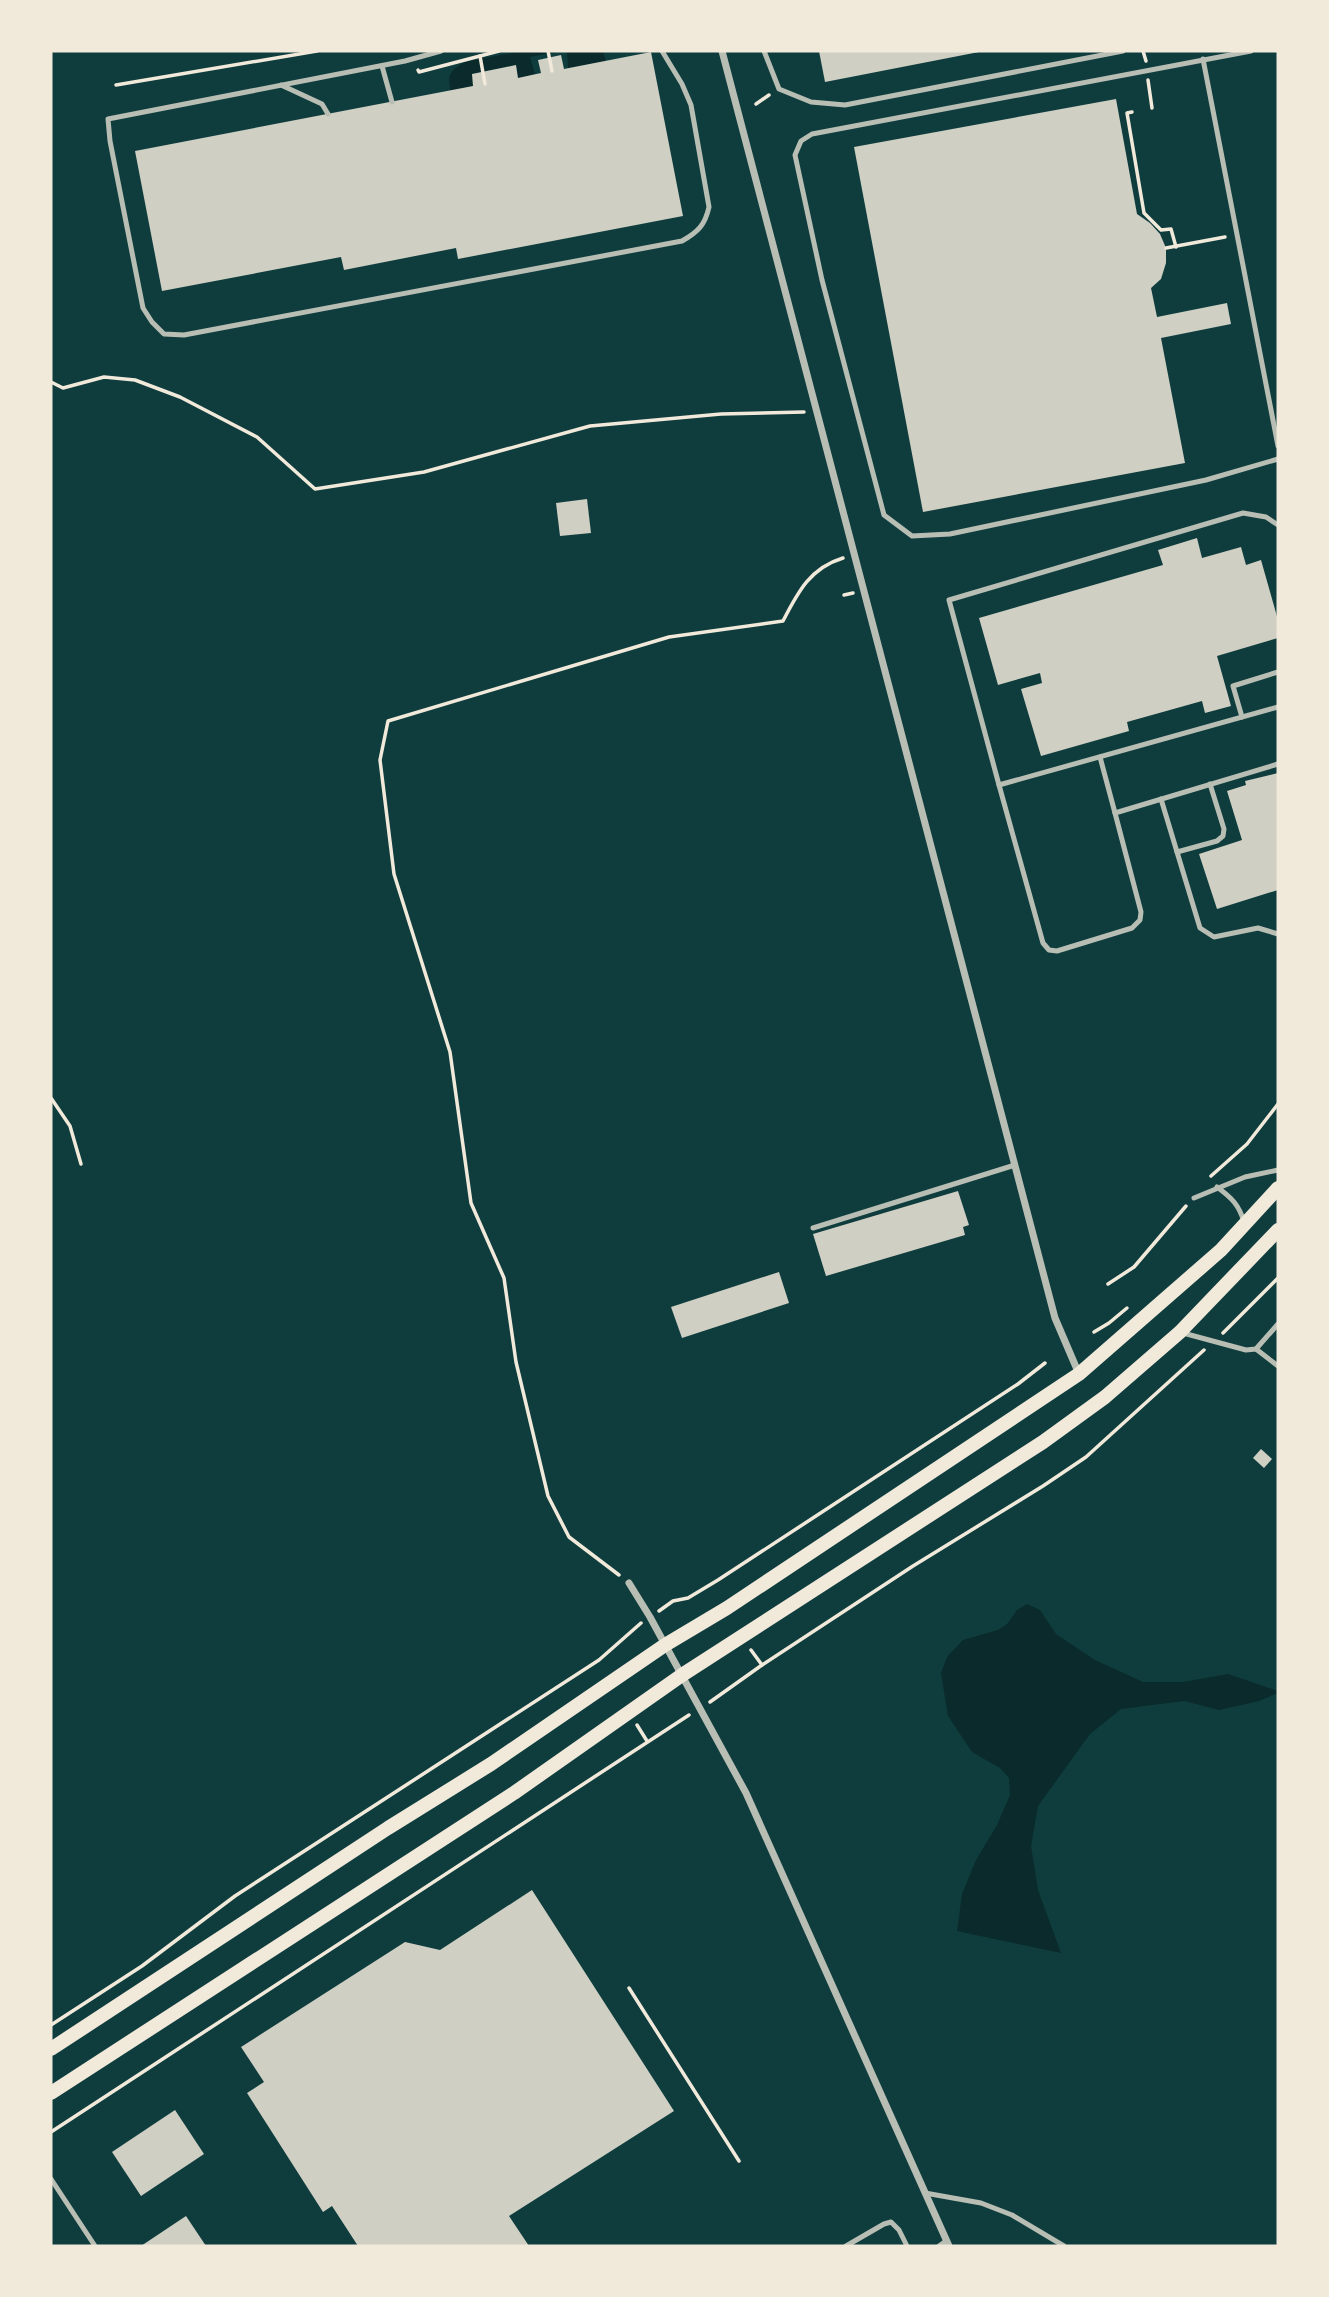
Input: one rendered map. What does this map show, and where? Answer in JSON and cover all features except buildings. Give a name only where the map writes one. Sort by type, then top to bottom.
[{"type":"main road","points":[[51,2049],[388,1828],[491,1764],[665,1645],[727,1608],[1079,1374],[1221,1250],[1278,1188]]},
{"type":"main road","points":[[51,2093],[514,1793],[682,1675],[1043,1442],[1105,1397],[1180,1332],[1278,1230]]},
{"type":"street","points":[[722,51],[1055,1318],[1079,1374]]},
{"type":"street","points":[[629,1583],[746,1793],[947,2244]]},
{"type":"lane","points":[[441,51],[382,66],[108,118],[110,141],[143,307],[164,334],[184,335],[682,241],[690,237],[706,223],[709,207],[691,105],[662,51]]},
{"type":"lane","points":[[764,51],[779,89],[811,102],[845,105],[1123,51]]},
{"type":"lane","points":[[1251,51],[812,134],[801,141],[795,155],[822,280],[884,516],[912,536],[950,534],[1206,480],[1278,459]]},
{"type":"lane","points":[[1203,59],[1278,446]]},
{"type":"lane","points":[[382,66],[392,102]]},
{"type":"lane","points":[[281,85],[322,104],[328,114]]},
{"type":"lane","points":[[1100,757],[1141,912],[1140,920],[1132,928],[1093,941],[1057,951],[1049,950],[1043,943],[949,600],[1243,513],[1266,517],[1278,525]]},
{"type":"lane","points":[[1242,717],[1233,686],[1278,672]]},
{"type":"lane","points":[[999,785],[1278,707]]},
{"type":"lane","points":[[1115,813],[1278,764]]},
{"type":"lane","points":[[1177,852],[1217,841],[1223,836],[1224,829],[1210,784]]},
{"type":"lane","points":[[1161,799],[1200,928],[1214,937],[1258,928],[1278,934]]},
{"type":"lane","points":[[813,1227],[1015,1165]]},
{"type":"lane","points":[[1194,1198],[1245,1177],[1278,1170]]},
{"type":"lane","points":[[1217,1187],[1234,1200],[1240,1208],[1245,1224]]},
{"type":"lane","points":[[1180,1332],[1246,1350],[1256,1349],[1278,1324]]},
{"type":"lane","points":[[1256,1349],[1278,1366]]},
{"type":"lane","points":[[51,2179],[95,2246]]},
{"type":"lane","points":[[924,2193],[981,2203],[1012,2215],[1064,2246]]},
{"type":"lane","points":[[846,2246],[891,2222],[899,2230],[907,2246]]},
{"type":"lane","points":[[939,2246],[947,2244]]},
{"type":"path","points":[[116,85],[317,51]]},
{"type":"path","points":[[418,68],[419,72],[499,51]]},
{"type":"path","points":[[1143,51],[1146,63]]},
{"type":"path","points":[[548,52],[552,71]]},
{"type":"path","points":[[480,57],[485,84]]},
{"type":"path","points":[[1148,78],[1152,108]]},
{"type":"path","points":[[756,104],[779,89]]},
{"type":"path","points":[[1132,112],[1127,113],[1144,213],[1161,230],[1171,229],[1175,247]]},
{"type":"path","points":[[1134,157],[1140,156]]},
{"type":"path","points":[[1142,203],[1150,201]]},
{"type":"path","points":[[1166,248],[1237,235]]},
{"type":"path","points":[[51,382],[63,388],[104,377],[135,380],[180,397],[257,438],[315,489],[424,472],[590,426],[721,414],[817,411]]},
{"type":"path","points":[[629,1583],[569,1537],[548,1496],[516,1362],[504,1278],[471,1203],[450,1052],[394,874],[380,760],[388,721],[669,636],[783,621],[810,576],[834,561],[854,555]]},
{"type":"path","points":[[51,1098],[70,1126],[81,1164]]},
{"type":"path","points":[[715,1700],[762,1665],[913,1566],[1086,1457],[1214,1341],[1278,1278]]},
{"type":"path","points":[[1094,1332],[1130,1305]]},
{"type":"path","points":[[673,1601],[688,1598],[711,1585],[1018,1384],[1045,1363]]},
{"type":"path","points":[[711,1585],[714,1590]]},
{"type":"path","points":[[51,2025],[142,1966],[235,1896],[599,1660],[634,1628]]},
{"type":"path","points":[[753,1652],[762,1665]]},
{"type":"path","points":[[51,2132],[677,1722]]},
{"type":"path","points":[[641,1730],[647,1741]]},
{"type":"path","points":[[629,1989],[739,2161]]},
{"type":"water","points":[[522,51],[560,51],[530,57],[535,74],[518,78],[515,65],[472,74],[473,86],[450,91],[449,77],[453,70],[464,62]]},
{"type":"water","points":[[567,51],[603,51],[606,61],[568,68]]},
{"type":"water","points":[[1027,1604],[1040,1610],[1056,1634],[1095,1660],[1143,1682],[1183,1682],[1228,1674],[1278,1691],[1259,1701],[1219,1710],[1184,1701],[1121,1709],[1090,1734],[1038,1806],[1031,1846],[1038,1890],[1061,1953],[957,1931],[962,1894],[976,1860],[997,1825],[1010,1795],[1009,1778],[1000,1768],[972,1752],[948,1716],[941,1673],[947,1657],[963,1640],[998,1630],[1007,1624],[1017,1610]]}]
